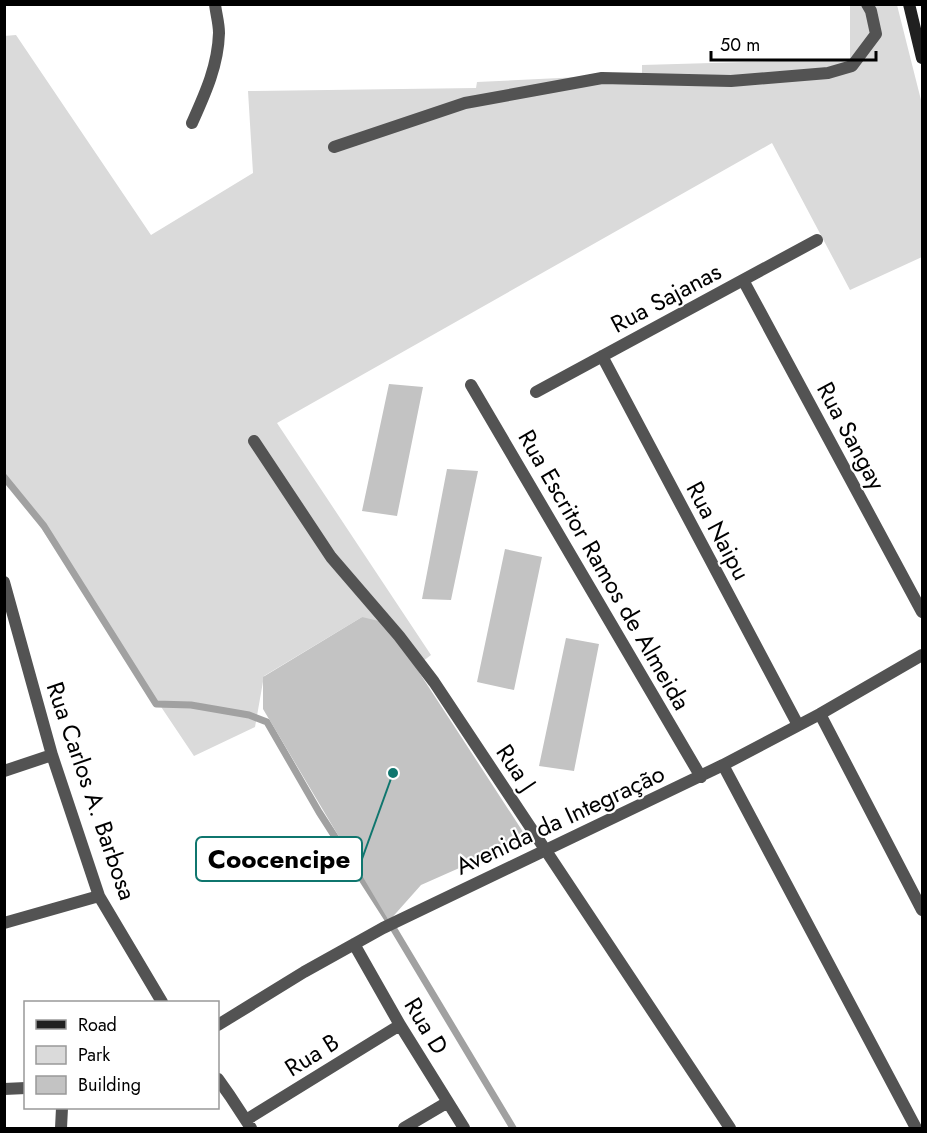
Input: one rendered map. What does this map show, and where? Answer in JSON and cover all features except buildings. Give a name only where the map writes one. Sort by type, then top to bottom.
[{"type":"main road","points":[[909,4],[922,58]]},
{"type":"street","points":[[192,123],[211,81],[217,58],[219,31],[215,4]]},
{"type":"street","points":[[334,147],[465,103],[602,78],[731,81],[828,73],[852,66],[876,34],[871,11],[867,4]]},
{"type":"street","name":"Rua Sajanas","points":[[536,392],[817,240]]},
{"type":"street","name":"Rua Sangay","points":[[743,280],[922,612]]},
{"type":"street","name":"Rua Naipu","points":[[602,356],[798,725]]},
{"type":"street","name":"Rua Escritor Ramos de Almeida","points":[[471,385],[701,777]]},
{"type":"street","name":"Rua J","points":[[254,441],[331,557],[399,636],[434,682],[730,1128]]},
{"type":"street","name":"Rua Carlos A. Barbosa","points":[[4,582],[52,756],[99,896],[161,1001]]},
{"type":"street","name":"Avenida da Integração","points":[[219,1024],[383,928],[701,777],[820,714],[922,655]]},
{"type":"street","points":[[820,714],[922,910]]},
{"type":"street","points":[[4,771],[52,756]]},
{"type":"street","points":[[723,765],[916,1128]]},
{"type":"street","points":[[4,923],[99,896]]},
{"type":"street","name":"Rua D","points":[[354,944],[400,1025],[464,1128]]},
{"type":"street","name":"Rua B","points":[[248,1124],[400,1025]]},
{"type":"street","points":[[219,1080],[248,1124]]},
{"type":"street","points":[[4,1089],[24,1088]]},
{"type":"street","points":[[404,1128],[447,1102]]},
{"type":"street","points":[[61,1128],[62,1109]]},
{"type":"green space","points":[[850,5],[897,5],[922,104],[922,257],[850,290],[772,143],[277,423],[431,655],[401,678],[362,617],[264,676],[255,727],[194,756],[5,474],[4,36],[16,35],[151,235],[253,173],[248,91],[476,88],[477,82],[642,74],[642,65],[850,59]]},
{"type":"waterway","points":[[4,477],[44,526],[156,704],[191,705],[249,715],[267,722],[319,812],[389,921],[513,1128]]},
{"type":"place","name":"Coocencipe","points":[[393,773]]}]
